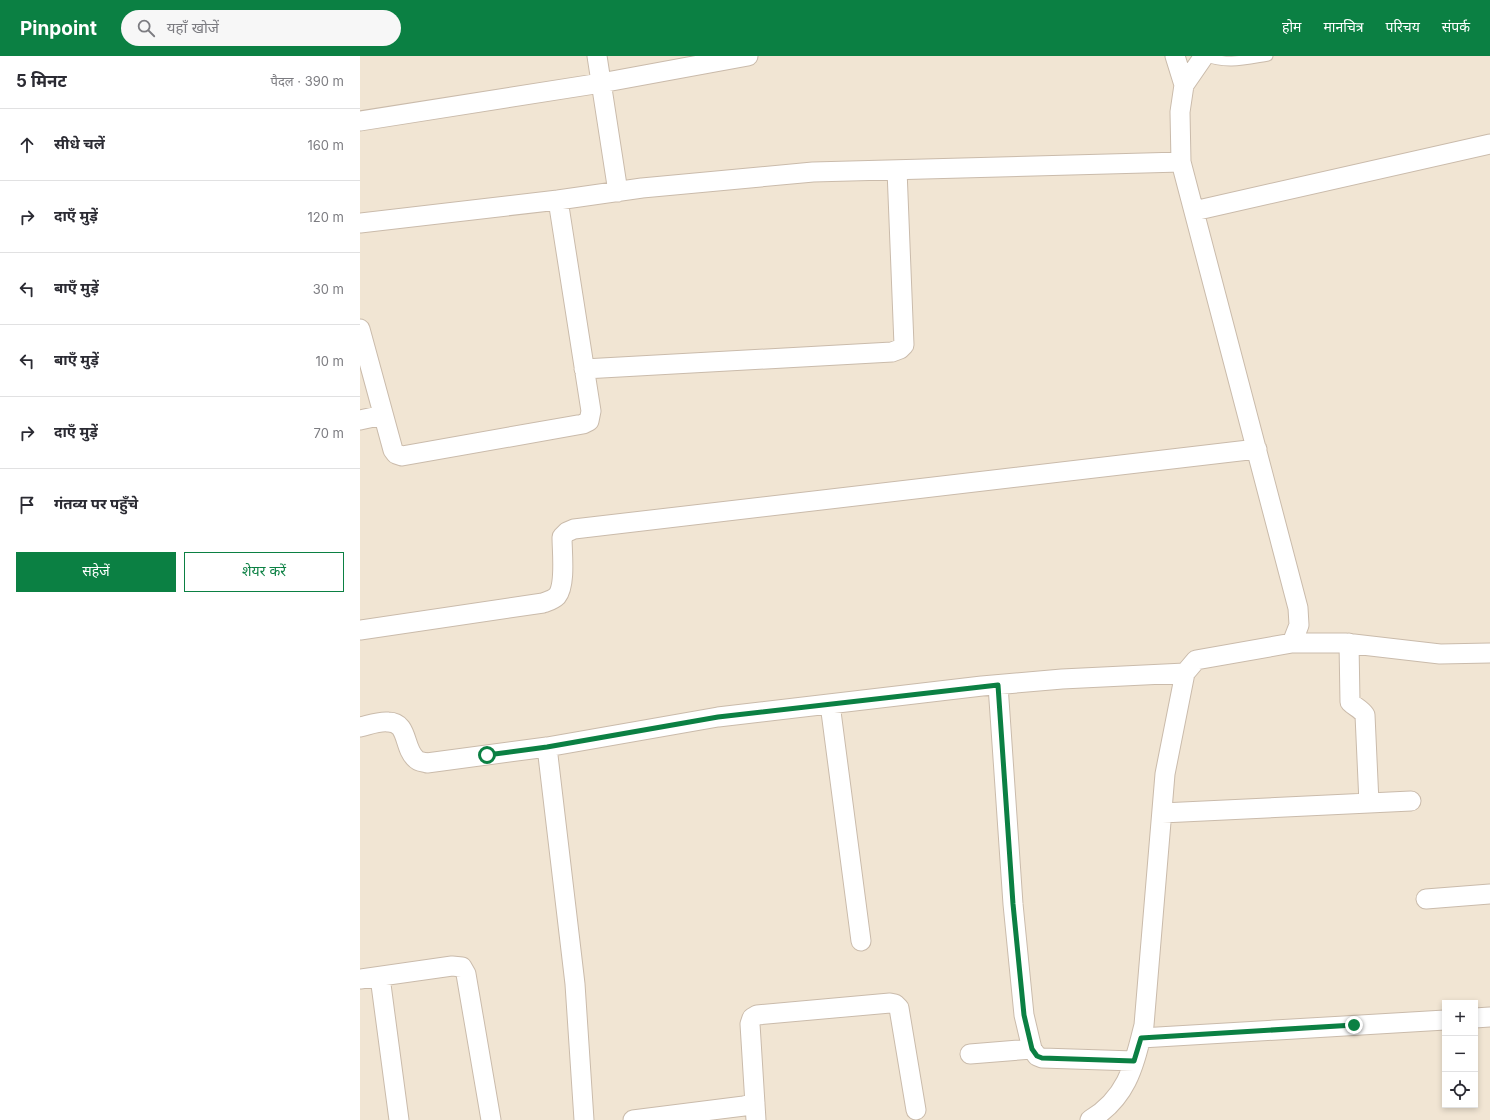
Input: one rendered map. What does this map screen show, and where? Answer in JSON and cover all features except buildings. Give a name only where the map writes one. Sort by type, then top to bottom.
[{"type":"street","points":[[597,56],[618,192]]},
{"type":"street","points":[[360,121],[601,83],[714,59],[748,56]]},
{"type":"street","points":[[1175,56],[1184,85],[1180,112],[1181,162],[1298,608],[1299,626],[1292,643]]},
{"type":"street","points":[[1184,85],[1204,56]]},
{"type":"street","points":[[1194,211],[1490,144]]},
{"type":"street","points":[[360,223],[558,200],[642,188],[813,172],[1181,162]]},
{"type":"street","points":[[584,369],[892,352],[900,349],[904,345],[898,170]]},
{"type":"street","points":[[360,329],[393,450],[396,454],[402,456],[583,424],[590,421],[591,412],[558,200]]},
{"type":"street","points":[[360,420],[383,415]]},
{"type":"street","points":[[360,630],[543,603],[552,600],[557,596],[562,587],[562,537],[567,532],[574,529],[1257,449]]},
{"type":"street","points":[[1090,1120],[1114,1102],[1128,1080],[1144,1025],[1165,774],[1185,673],[1196,660],[1292,643],[1349,643],[1440,654],[1490,653]]},
{"type":"street","points":[[1349,643],[1350,702],[1365,715],[1370,803]]},
{"type":"street","points":[[360,727],[387,721],[396,723],[403,731],[410,752],[416,760],[427,763],[547,747],[718,717],[1062,678],[1185,673]]},
{"type":"street","points":[[998,685],[1013,904],[1024,1015],[1032,1049],[1037,1056],[1042,1058],[1134,1061]]},
{"type":"street","points":[[830,704],[861,941]]},
{"type":"street","points":[[547,747],[575,984],[584,1120]]},
{"type":"street","points":[[1162,813],[1411,801]]},
{"type":"street","points":[[1426,899],[1490,894]]},
{"type":"street","points":[[360,979],[452,966],[462,967],[466,974],[491,1120]]},
{"type":"street","points":[[380,977],[399,1120]]},
{"type":"street","points":[[756,1112],[750,1024],[752,1018],[757,1015],[890,1003],[895,1004],[899,1008],[916,1110]]},
{"type":"street","points":[[1478,1018],[1490,1017]]},
{"type":"street","points":[[1141,1038],[1442,1020]]},
{"type":"street","points":[[970,1054],[1032,1049]]},
{"type":"street","points":[[633,1120],[744,1106],[756,1112]]},
{"type":"lane","points":[[1204,56],[1216,61],[1228,62],[1268,56]]},
{"type":"shaded area","points":[[360,56],[1490,56],[1490,1120],[360,1120]]},
{"type":"route","points":[[487,755],[547,747],[718,717],[998,685],[1013,904],[1024,1015],[1032,1049],[1037,1056],[1042,1058],[1134,1061],[1141,1038],[1354,1025]]}]
